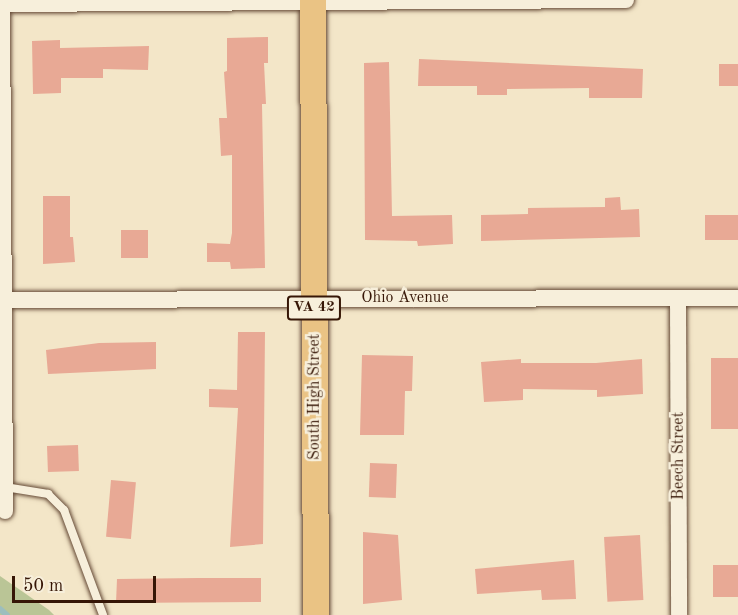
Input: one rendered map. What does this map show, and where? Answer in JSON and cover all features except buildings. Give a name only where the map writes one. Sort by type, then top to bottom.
[{"type":"main road","name":"South High Street","points":[[313,2],[316,615]]},
{"type":"street","points":[[5,511],[2,2],[626,0]]},
{"type":"street","name":"Beech Street","points":[[678,298],[679,615]]},
{"type":"street","name":"Ohio Avenue","points":[[2,300],[738,298]]},
{"type":"lane","points":[[5,487],[48,494],[64,510],[103,615]]},
{"type":"green space","points":[[0,576],[49,610],[54,615],[0,615]]},
{"type":"waterway","points":[[0,609],[7,615]]}]
